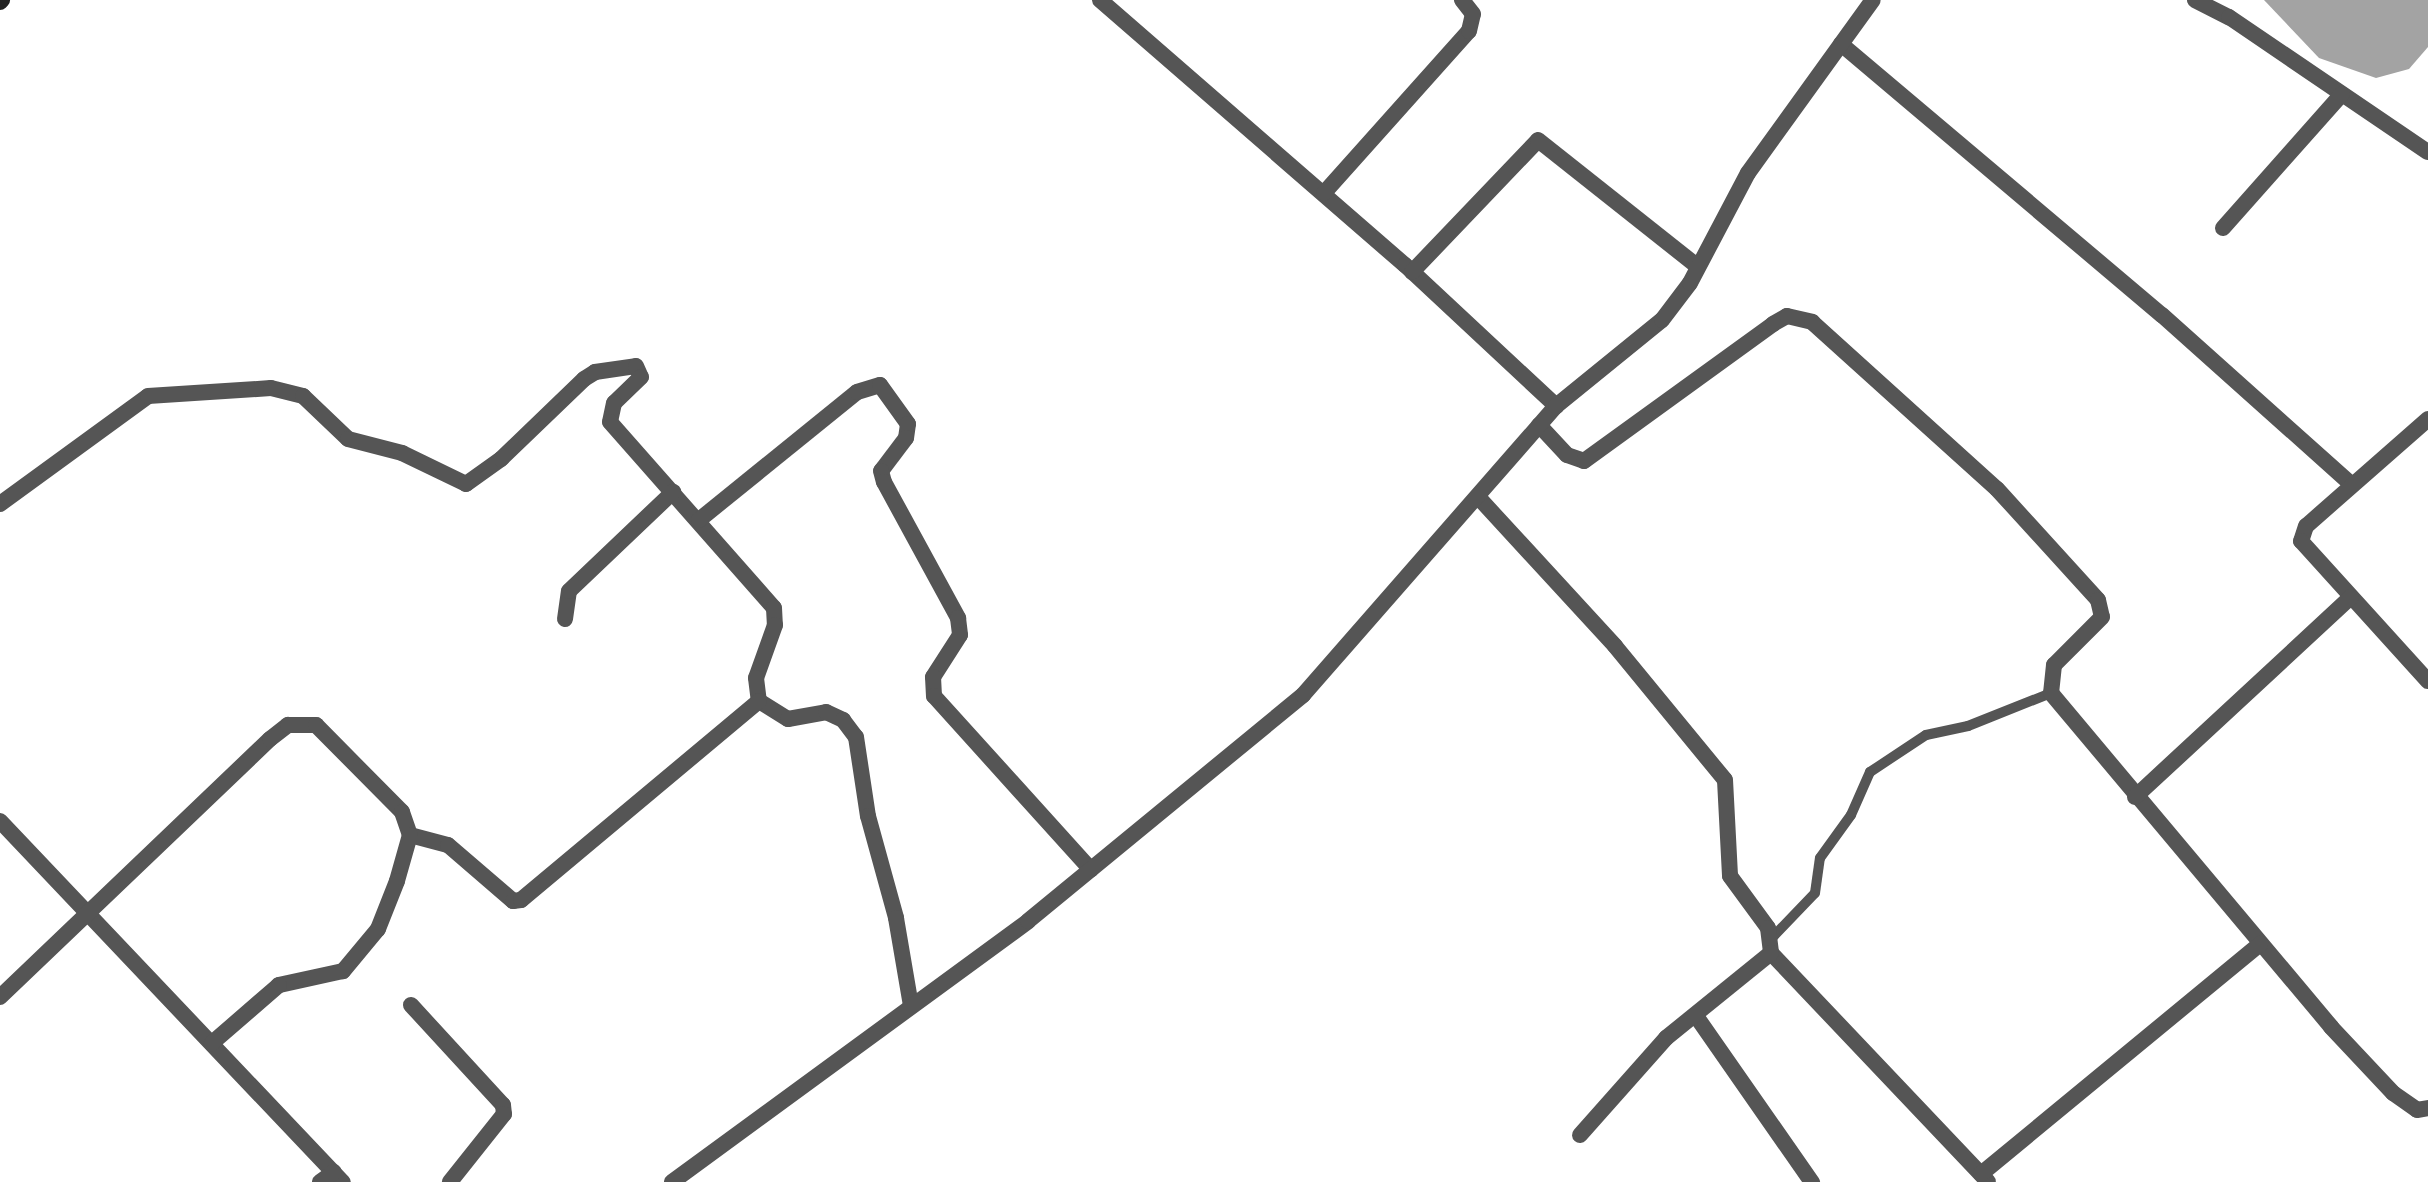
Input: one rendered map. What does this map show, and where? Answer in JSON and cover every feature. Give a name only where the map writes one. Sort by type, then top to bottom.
[{"type":"street","points":[[1100,0],[1324,193],[1556,406]]},
{"type":"street","points":[[1324,193],[1469,31],[1473,14],[1462,0]]},
{"type":"street","points":[[672,1182],[1091,870],[1303,695],[1479,498],[1556,406],[1662,320],[1698,267],[1748,173],[1873,0]]},
{"type":"street","points":[[2195,0],[2229,17],[2428,152]]},
{"type":"street","points":[[1841,44],[2162,315],[2352,485]]},
{"type":"street","points":[[2223,228],[2342,94]]},
{"type":"street","points":[[1412,272],[1538,140],[1698,267]]},
{"type":"street","points":[[1539,425],[1567,455],[1584,461],[1773,324],[1787,316],[1805,318],[1893,390],[1986,478],[2098,600],[2102,617],[2054,665],[2051,693],[2260,944],[2393,1093],[2417,1110],[2428,1108]]},
{"type":"street","points":[[0,504],[148,396],[256,389],[288,389],[303,396],[348,439],[402,453],[466,484],[501,459],[584,379],[595,372],[636,366],[641,377],[614,403],[610,422],[774,608],[775,625],[756,678],[754,692],[759,701],[788,719],[826,712],[843,720],[856,737],[868,816],[896,918],[911,1006]]},
{"type":"street","points":[[699,520],[857,392],[880,385],[908,424],[906,438],[881,471],[884,482],[958,618],[960,635],[933,677],[934,696],[1091,870]]},
{"type":"street","points":[[2428,419],[2306,526],[2301,541],[2428,681]]},
{"type":"street","points":[[565,619],[569,591],[673,492]]},
{"type":"street","points":[[1479,498],[1615,646],[1725,780],[1730,876],[1768,928],[1770,947],[1984,1178],[2260,944]]},
{"type":"street","points":[[2135,797],[2351,597]]},
{"type":"street","points":[[410,835],[448,845],[513,901],[521,900],[759,701]]},
{"type":"street","points":[[0,997],[270,739],[303,721],[316,725],[402,812],[410,835],[386,913],[343,971],[279,985],[212,1043]]},
{"type":"street","points":[[0,821],[85,914],[212,1043],[333,1179]]},
{"type":"street","points":[[1580,1135],[1639,1063],[1696,1016],[1770,947]]},
{"type":"street","points":[[411,1005],[503,1105],[504,1114],[450,1182]]},
{"type":"street","points":[[1696,1016],[1812,1182]]},
{"type":"lane","points":[[1770,947],[1815,893],[1820,858],[1851,815],[1870,772],[1926,735],[1968,726],[2051,693]]},
{"type":"shaded area","points":[[2264,0],[2428,0],[2428,47],[2409,69],[2376,78],[2319,58]]}]
